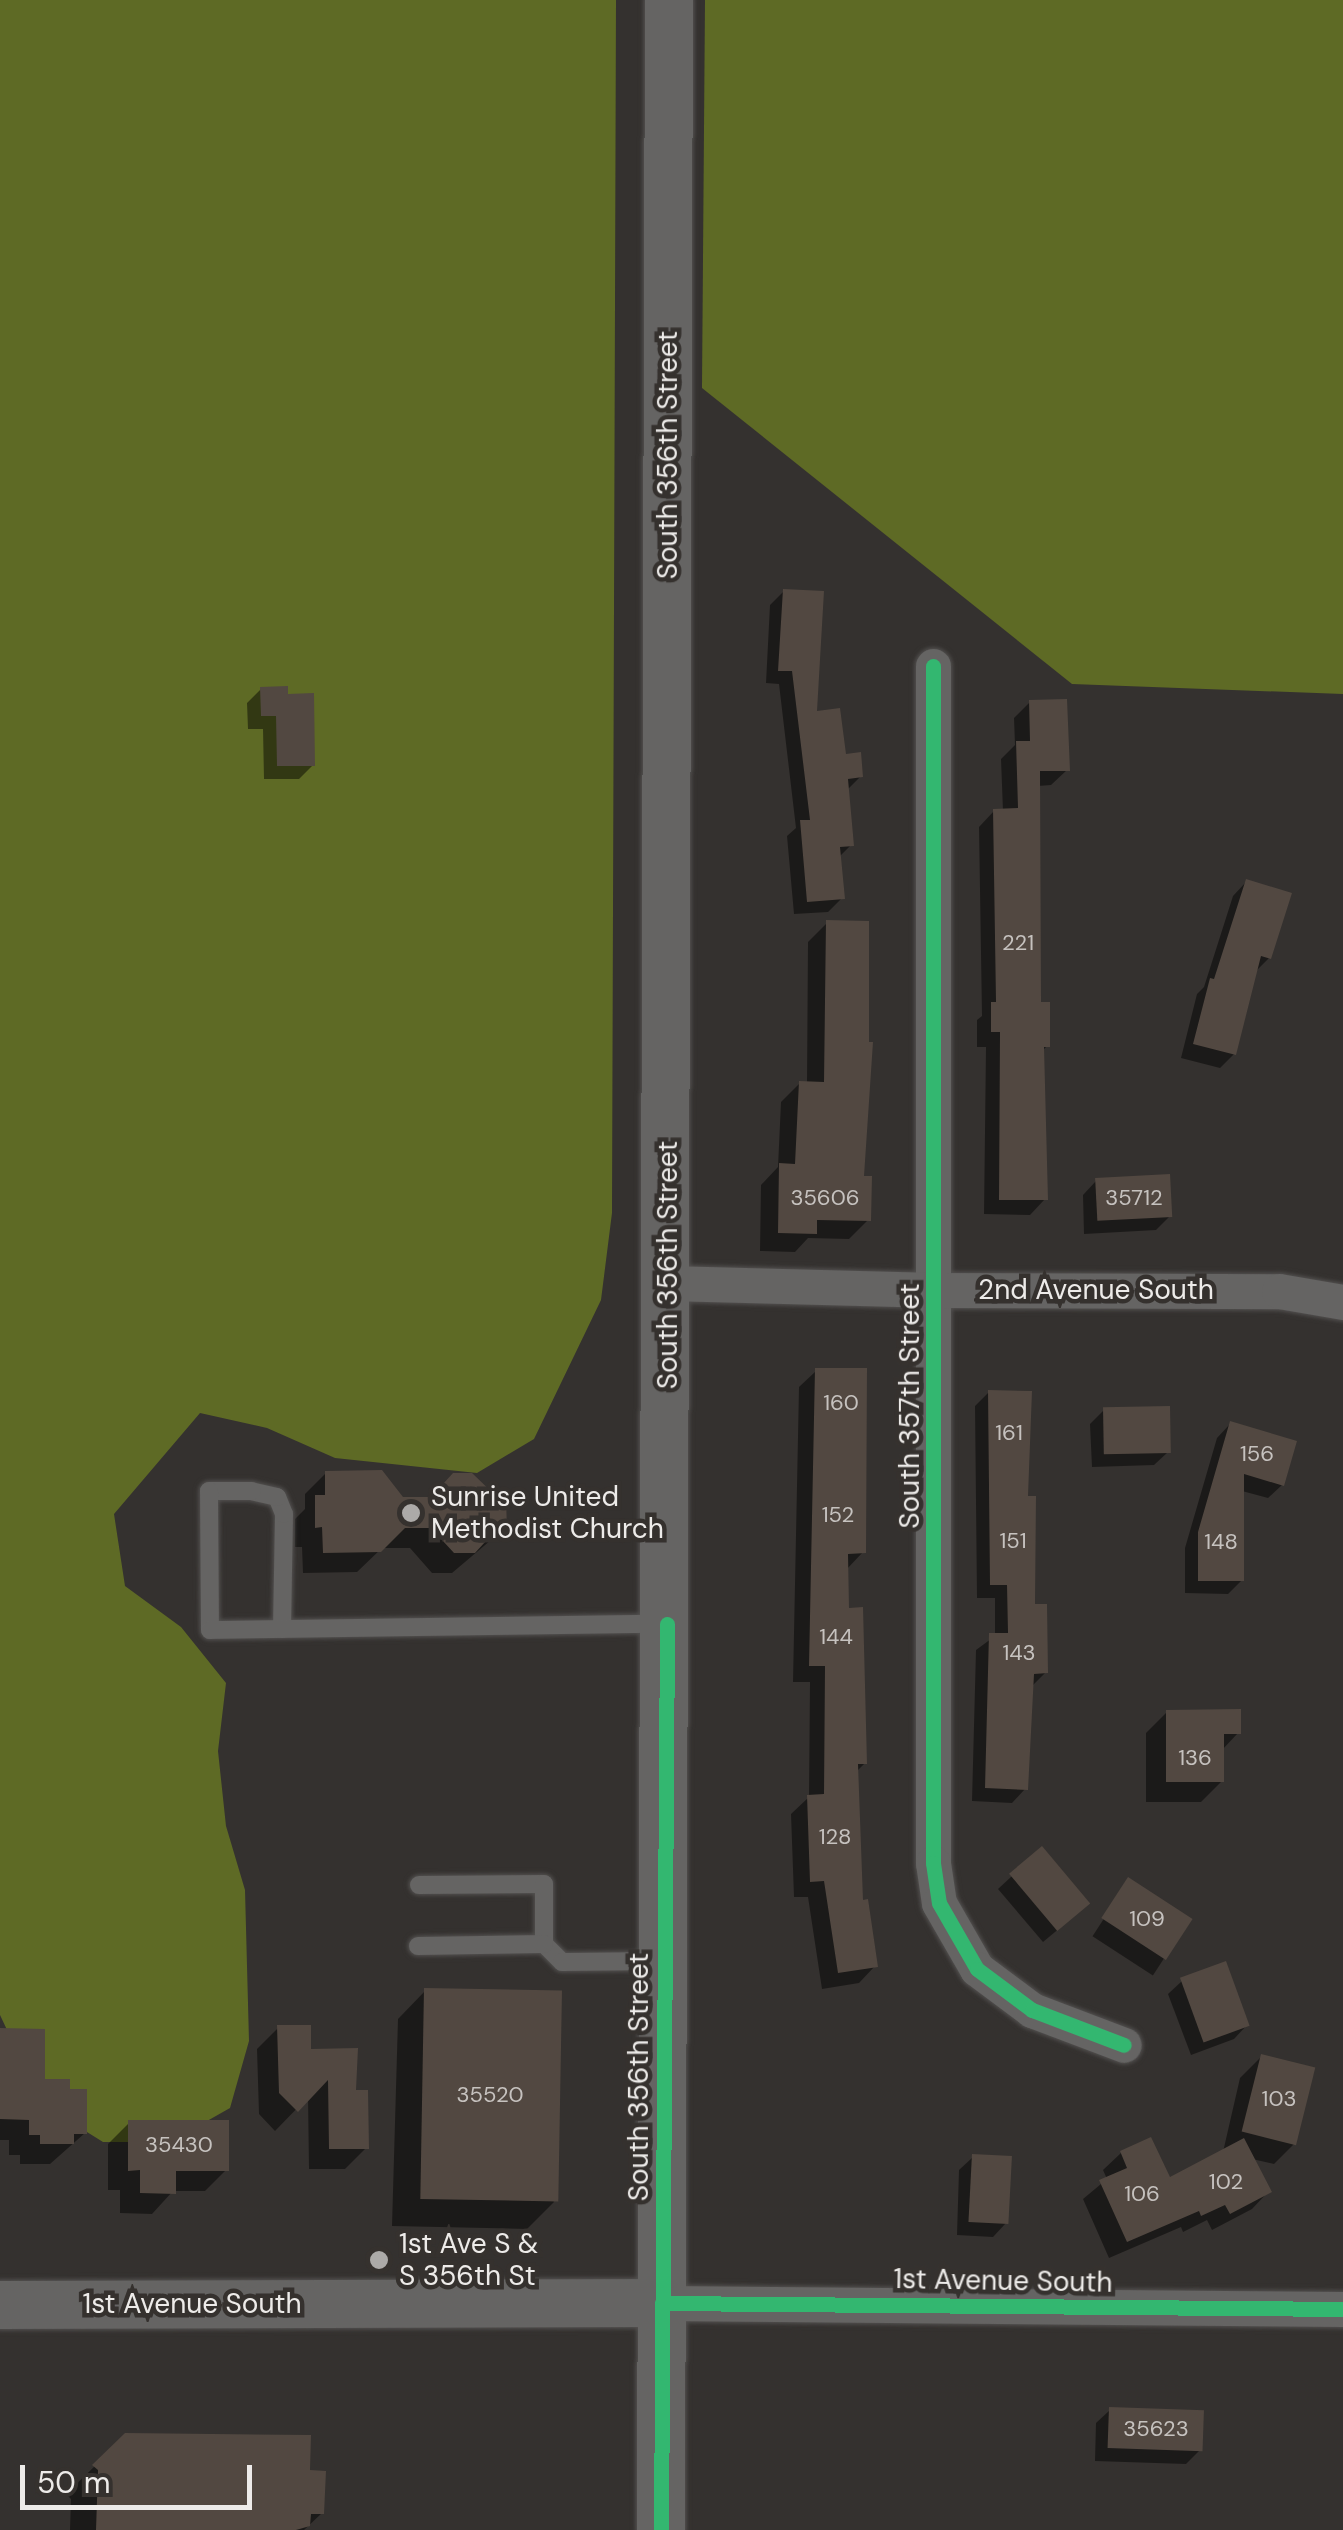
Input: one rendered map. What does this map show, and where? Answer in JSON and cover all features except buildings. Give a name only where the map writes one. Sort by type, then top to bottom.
[{"type":"main road","name":"South 356th Street","points":[[660,2530],[667,1624],[669,0]]},
{"type":"main road","name":"1st Avenue South","points":[[0,2305],[662,2303]]},
{"type":"street","name":"South 357th Street","points":[[933,666],[933,1862],[939,1903],[977,1969],[1032,2010],[1124,2046]]},
{"type":"street","name":"2nd Avenue South","points":[[668,1283],[936,1290],[1279,1291],[1343,1302]]},
{"type":"street","name":"1st Avenue South","points":[[662,2303],[1343,2310]]},
{"type":"lane","points":[[282,1628],[284,1514],[277,1498],[252,1491],[209,1491],[210,1630],[667,1624]]},
{"type":"lane","points":[[419,1885],[544,1884],[544,1944],[562,1962],[664,1961]]},
{"type":"lane","points":[[418,1946],[544,1944]]},
{"type":"green space","points":[[0,0],[616,0],[612,1213],[601,1300],[534,1439],[477,1473],[335,1458],[267,1428],[200,1413],[114,1514],[125,1586],[181,1627],[226,1683],[218,1751],[226,1826],[245,1890],[249,2041],[230,2108],[170,2142],[103,2142],[42,2104],[0,2015]]},
{"type":"green space","points":[[705,0],[1343,0],[1343,694],[1072,684],[702,388]]},
{"type":"cycle path","points":[[933,666],[933,1863],[939,1903],[977,1969],[1032,2010],[1124,2045]]},
{"type":"cycle path","points":[[661,2530],[667,1624]]},
{"type":"cycle path","points":[[662,2303],[1343,2309]]},
{"type":"place","name":"Sunrise United Methodist Church","points":[[411,1513]]},
{"type":"place","name":"1st Ave S & S 356th St","points":[[379,2260]]}]
